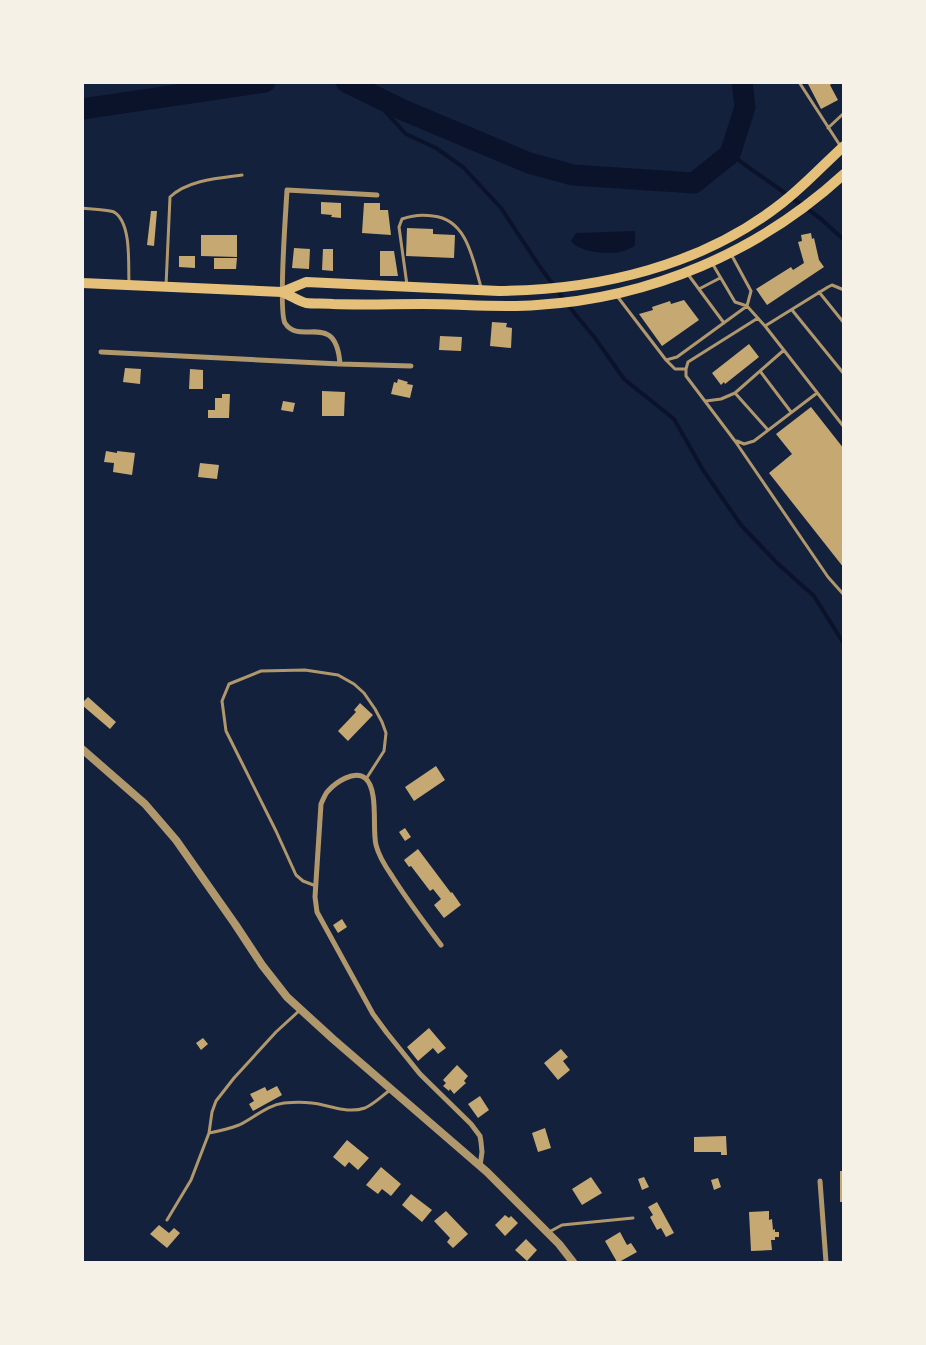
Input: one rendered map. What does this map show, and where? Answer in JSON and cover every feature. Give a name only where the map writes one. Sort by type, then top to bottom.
[{"type":"highway","points":[[282,292],[306,282],[482,290],[524,290],[567,287],[616,279],[646,271],[705,249],[732,236],[782,204],[843,147]]},
{"type":"highway","points":[[82,283],[282,292],[305,303],[354,305],[535,305],[598,298],[687,273],[731,253],[792,217],[844,174]]},
{"type":"street","points":[[340,364],[338,346],[328,334],[293,330],[286,324],[282,314],[287,190],[377,195]]},
{"type":"street","points":[[101,352],[411,366]]},
{"type":"street","points":[[82,749],[105,767],[145,804],[176,840],[287,998],[480,1166],[559,1244],[573,1262]]},
{"type":"street","points":[[441,945],[406,899],[380,858],[376,844],[372,790],[366,779],[359,775],[350,776],[338,783],[328,791],[321,804],[315,897],[317,912],[373,1014],[420,1074],[471,1124],[480,1136],[482,1142],[480,1166]]},
{"type":"street","points":[[820,1181],[826,1262]]},
{"type":"lane","points":[[799,82],[828,128],[843,147]]},
{"type":"lane","points":[[828,128],[844,113]]},
{"type":"lane","points":[[166,287],[170,197],[181,189],[197,183],[242,175]]},
{"type":"lane","points":[[82,208],[113,212],[121,220],[127,234],[129,285]]},
{"type":"lane","points":[[407,287],[399,228],[402,219],[422,214],[442,217],[452,223],[466,240],[474,260],[482,290]]},
{"type":"lane","points":[[666,360],[678,357],[747,306],[751,291],[731,253]]},
{"type":"lane","points":[[711,263],[735,302],[747,306],[765,326],[844,428]]},
{"type":"lane","points":[[687,273],[724,323]]},
{"type":"lane","points":[[699,289],[720,278]]},
{"type":"lane","points":[[765,326],[819,292],[832,286],[844,290]]},
{"type":"lane","points":[[819,292],[844,323]]},
{"type":"lane","points":[[615,294],[666,360],[675,369],[686,368]]},
{"type":"lane","points":[[792,310],[844,374]]},
{"type":"lane","points":[[758,318],[688,362],[686,376],[735,441],[828,577],[844,595]]},
{"type":"lane","points":[[706,401],[721,399],[735,393],[784,350]]},
{"type":"lane","points":[[760,371],[791,412]]},
{"type":"lane","points":[[735,393],[768,430]]},
{"type":"lane","points":[[735,441],[744,444],[754,441],[817,393]]},
{"type":"lane","points":[[316,886],[303,881],[296,875],[226,731],[222,701],[229,684],[261,671],[305,670],[338,675],[354,684],[364,693],[376,709],[386,733],[384,751],[366,779]]},
{"type":"lane","points":[[166,1220],[191,1180],[209,1133],[212,1112],[216,1101],[234,1078],[276,1032],[300,1010]]},
{"type":"lane","points":[[209,1133],[229,1129],[274,1106],[284,1103],[321,1104],[352,1110],[364,1108],[391,1089]]},
{"type":"lane","points":[[548,1233],[562,1225],[633,1218]]},
{"type":"water","points":[[635,231],[635,246],[620,252],[594,252],[580,248],[571,241],[576,233]]},
{"type":"building","points":[[807,82],[834,82],[830,85],[838,100],[821,109]]},
{"type":"building","points":[[321,202],[341,203],[341,218],[321,214]]},
{"type":"building","points":[[364,203],[380,203],[380,210],[388,210],[391,235],[362,233]]},
{"type":"building","points":[[151,211],[157,211],[154,246],[147,245]]},
{"type":"building","points":[[407,228],[433,229],[433,234],[455,235],[454,258],[406,256]]},
{"type":"building","points":[[811,233],[819,260],[824,267],[767,305],[756,289],[791,267],[793,270],[804,263],[798,242],[802,241],[801,235]]},
{"type":"building","points":[[201,235],[237,235],[237,257],[201,256]]},
{"type":"building","points":[[294,248],[310,249],[309,269],[292,268]]},
{"type":"building","points":[[323,249],[333,249],[333,271],[322,270]]},
{"type":"building","points":[[380,251],[394,251],[398,276],[380,276]]},
{"type":"building","points":[[179,256],[195,256],[195,268],[179,267]]},
{"type":"building","points":[[214,258],[237,258],[236,269],[214,269]]},
{"type":"building","points":[[684,300],[699,320],[662,346],[639,314],[653,310],[652,307],[670,301],[671,304]]},
{"type":"building","points":[[492,322],[507,323],[506,327],[512,328],[511,348],[490,346]]},
{"type":"building","points":[[440,336],[462,337],[461,351],[439,350]]},
{"type":"building","points":[[749,344],[759,357],[725,384],[724,382],[721,385],[712,373]]},
{"type":"building","points":[[125,368],[141,369],[140,384],[123,382]]},
{"type":"building","points":[[190,369],[203,370],[203,389],[189,389]]},
{"type":"building","points":[[398,379],[413,385],[410,398],[391,394],[394,382],[397,383]]},
{"type":"building","points":[[322,391],[345,392],[344,416],[322,416]]},
{"type":"building","points":[[222,394],[230,394],[229,418],[208,418],[208,410],[215,410],[215,398],[222,398]]},
{"type":"building","points":[[283,401],[295,403],[293,412],[281,410]]},
{"type":"building","points":[[811,407],[844,449],[844,568],[769,473],[792,454],[776,434]]},
{"type":"building","points":[[106,451],[135,453],[132,475],[113,472],[114,463],[104,462]]},
{"type":"building","points":[[200,463],[219,465],[217,479],[198,477]]},
{"type":"building","points":[[88,697],[116,722],[110,729],[82,705]]},
{"type":"building","points":[[360,703],[373,715],[348,741],[338,731],[356,712],[354,710]]},
{"type":"building","points":[[436,766],[445,780],[414,801],[405,787]]},
{"type":"building","points":[[405,828],[411,837],[405,841],[399,832]]},
{"type":"building","points":[[418,849],[461,905],[444,918],[434,905],[441,899],[433,889],[430,891],[411,866],[409,867],[404,860]]},
{"type":"building","points":[[342,919],[347,927],[338,933],[333,925]]},
{"type":"building","points":[[429,1028],[446,1048],[438,1054],[433,1048],[418,1061],[407,1047]]},
{"type":"building","points":[[203,1038],[208,1044],[201,1050],[196,1043]]},
{"type":"building","points":[[561,1049],[568,1057],[563,1061],[570,1070],[558,1080],[544,1063]]},
{"type":"building","points":[[457,1065],[468,1076],[464,1081],[466,1083],[454,1094],[450,1089],[449,1091],[443,1086],[446,1083],[443,1080]]},
{"type":"building","points":[[277,1086],[282,1095],[253,1111],[249,1104],[254,1101],[250,1094],[265,1087],[267,1091]]},
{"type":"building","points":[[480,1096],[489,1110],[478,1118],[468,1104]]},
{"type":"building","points":[[545,1128],[551,1148],[538,1152],[532,1133]]},
{"type":"building","points":[[726,1136],[727,1155],[721,1155],[721,1152],[694,1152],[694,1137]]},
{"type":"building","points":[[347,1140],[369,1158],[358,1170],[349,1162],[345,1167],[333,1157]]},
{"type":"building","points":[[381,1167],[401,1184],[391,1196],[382,1189],[378,1194],[366,1185]]},
{"type":"building","points":[[840,1171],[844,1171],[844,1202],[840,1202]]},
{"type":"building","points":[[591,1177],[602,1193],[582,1205],[572,1189]]},
{"type":"building","points":[[644,1177],[649,1187],[642,1190],[638,1179]]},
{"type":"building","points":[[718,1178],[721,1187],[714,1190],[711,1180]]},
{"type":"building","points":[[411,1194],[432,1210],[422,1222],[402,1205]]},
{"type":"building","points":[[657,1202],[674,1233],[666,1237],[661,1228],[657,1230],[650,1217],[653,1215],[648,1207]]},
{"type":"building","points":[[446,1211],[468,1234],[453,1248],[447,1242],[450,1238],[434,1221]]},
{"type":"building","points":[[769,1211],[769,1220],[772,1219],[773,1230],[775,1229],[775,1232],[779,1232],[779,1237],[771,1240],[772,1250],[751,1251],[749,1212]]},
{"type":"building","points":[[505,1215],[509,1218],[511,1216],[518,1223],[505,1236],[495,1225]]},
{"type":"building","points":[[159,1225],[169,1233],[174,1228],[180,1233],[167,1248],[150,1234]]},
{"type":"building","points":[[620,1232],[627,1245],[631,1243],[637,1252],[617,1262],[605,1241]]},
{"type":"building","points":[[526,1239],[537,1250],[527,1261],[515,1250]]},
{"type":"waterway","points":[[82,109],[265,82]]},
{"type":"waterway","points":[[346,82],[403,110],[529,163],[573,175],[694,183],[730,154],[745,107],[742,82]]},
{"type":"waterway","points":[[368,93],[406,134],[436,148],[463,167],[501,208],[540,267],[624,379],[674,419],[703,470],[741,525],[777,563],[814,596],[844,644]]},
{"type":"waterway","points":[[730,154],[820,218],[844,240]]}]
